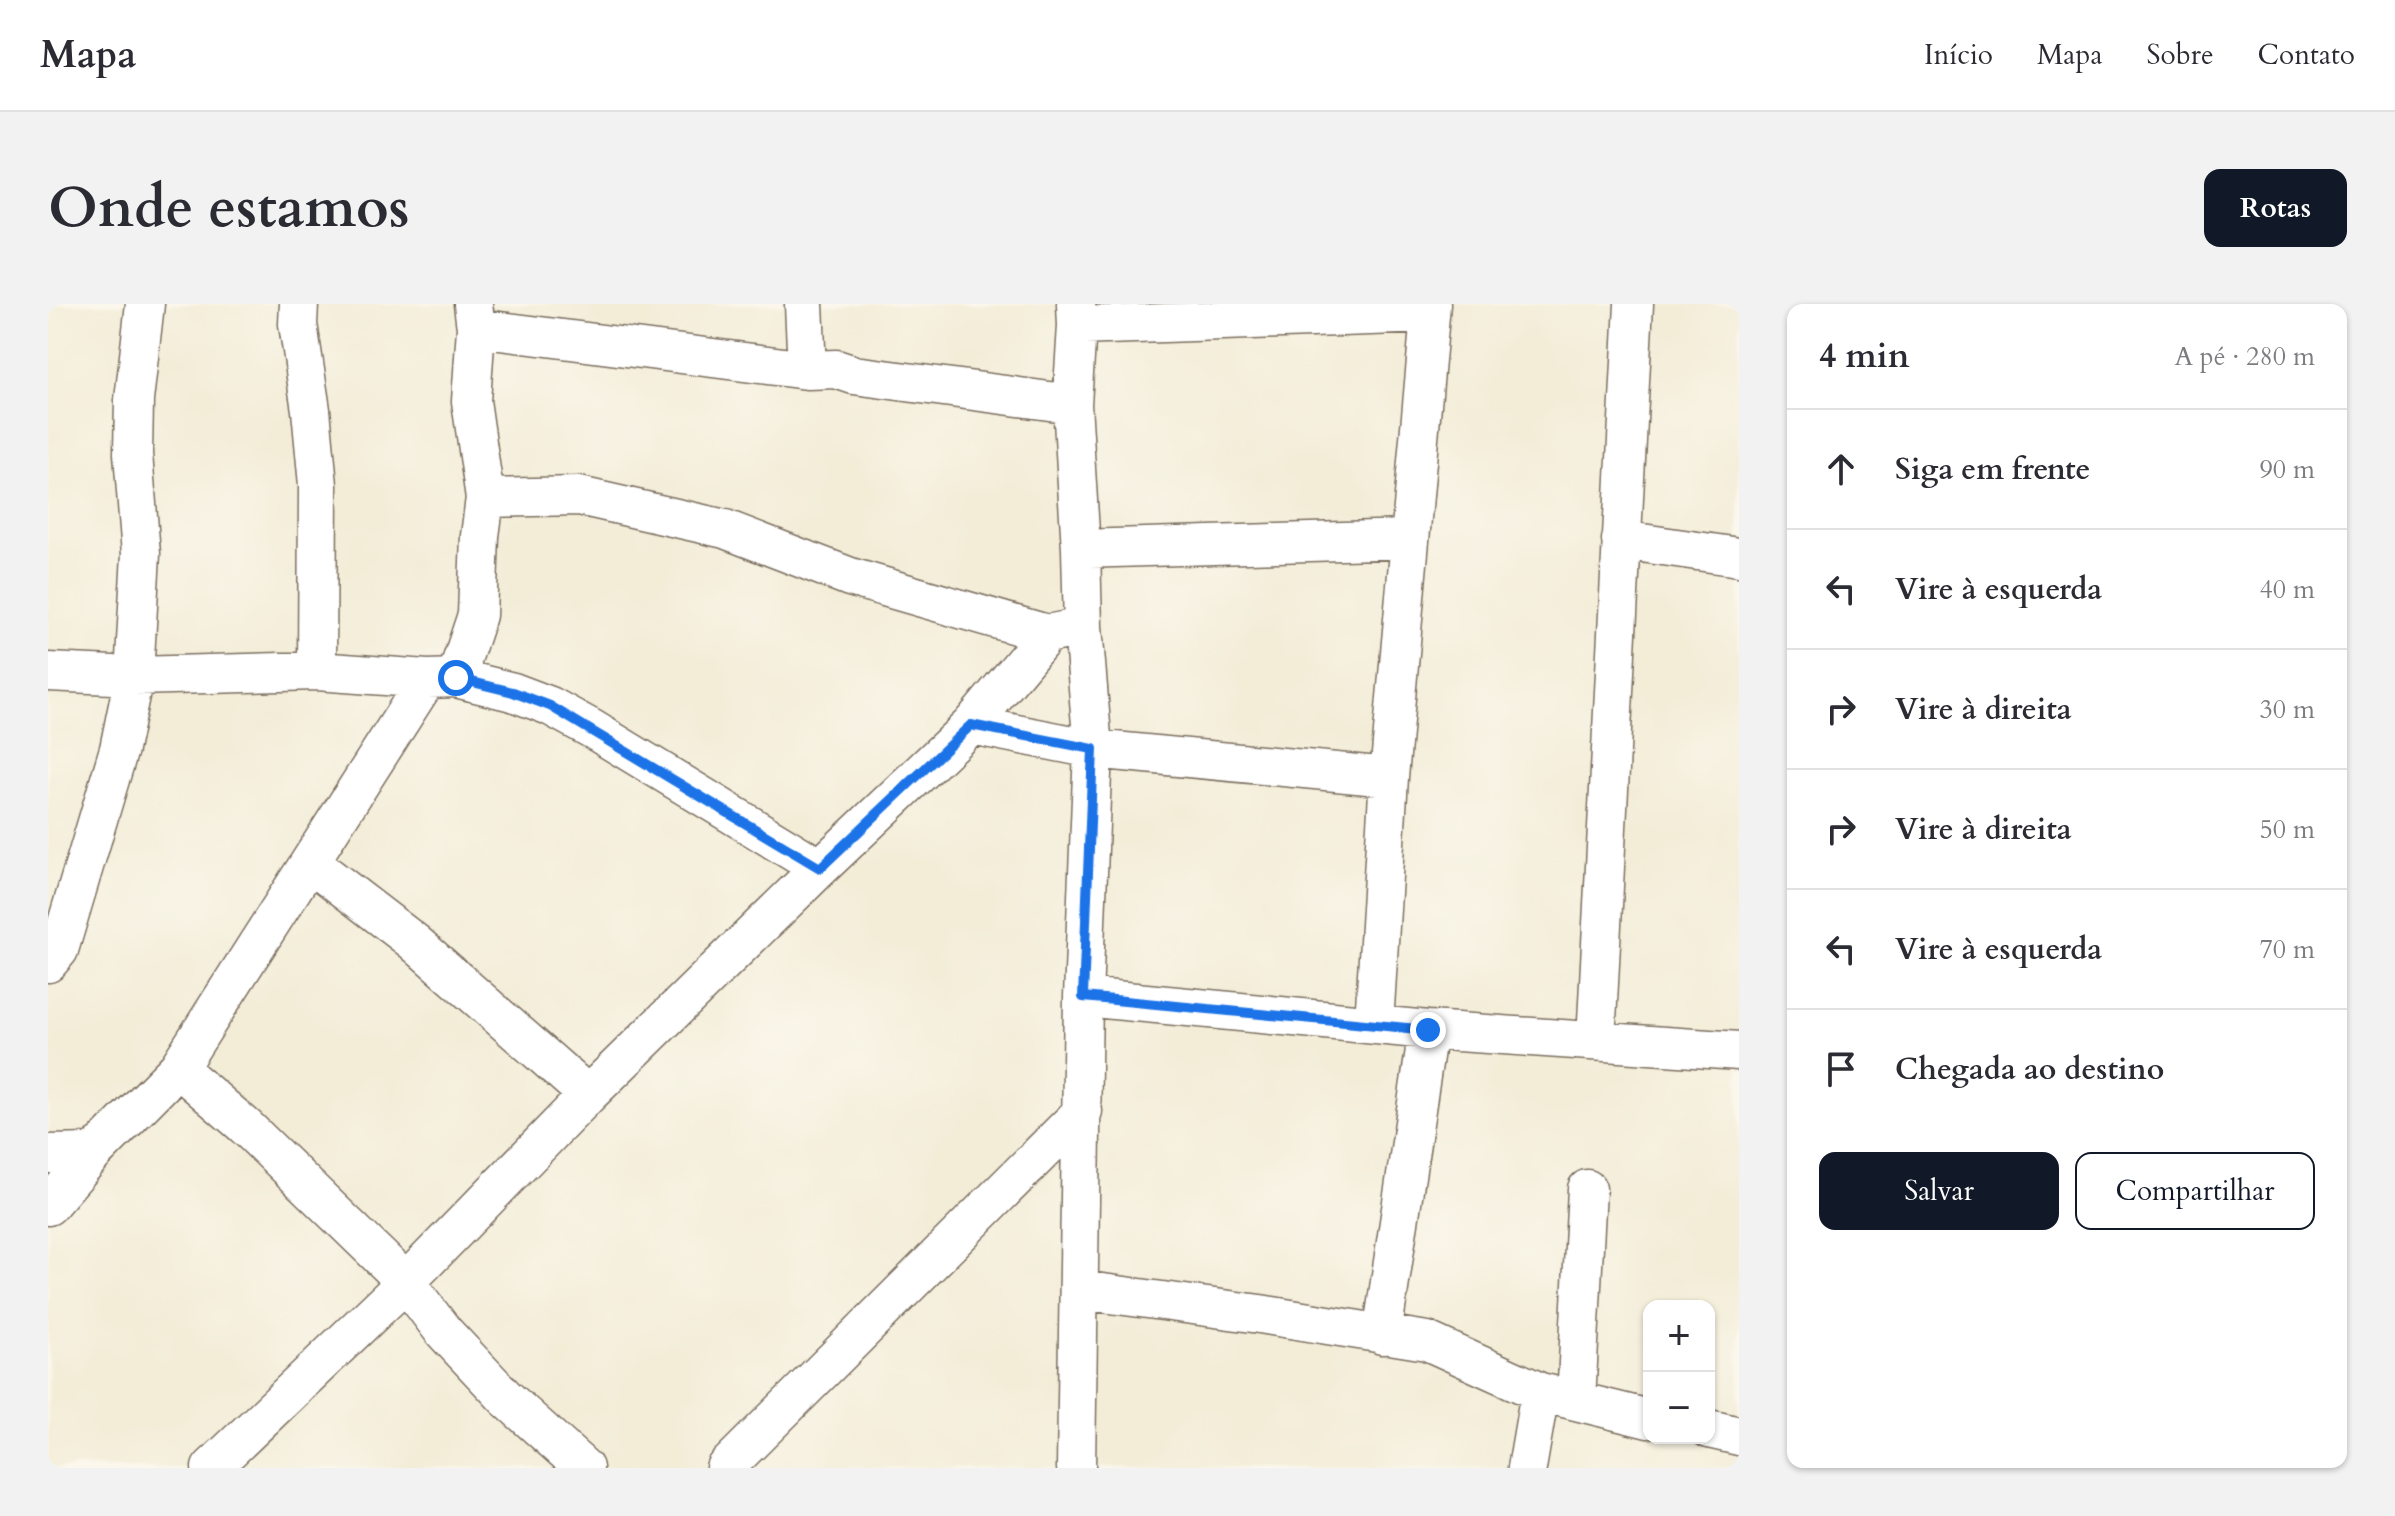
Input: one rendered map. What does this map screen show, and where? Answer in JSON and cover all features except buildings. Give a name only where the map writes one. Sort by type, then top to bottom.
[{"type":"street","points":[[48,963],[59,950],[119,749],[134,676],[141,554],[133,454],[134,400],[145,304]]},
{"type":"street","points":[[299,304],[298,324],[318,485],[317,671]]},
{"type":"street","points":[[804,304],[807,370]]},
{"type":"street","points":[[1596,1041],[1634,304]]},
{"type":"street","points":[[1076,1468],[1083,997],[1093,749],[1065,631],[1081,549],[1072,404],[1077,315],[1430,309],[1389,777],[1374,1024]]},
{"type":"street","points":[[48,1206],[94,1153],[178,1068],[311,863],[442,679],[477,615],[485,498],[471,401],[474,316],[807,370],[836,369],[854,375],[1072,404]]},
{"type":"street","points":[[485,498],[579,496],[725,529],[850,577],[1065,631]]},
{"type":"street","points":[[1081,549],[1408,539]]},
{"type":"street","points":[[1621,540],[1739,557]]},
{"type":"street","points":[[211,1468],[406,1282],[588,1095],[1065,631]]},
{"type":"street","points":[[48,672],[134,676],[317,671],[442,679],[513,692],[550,706],[820,868]]},
{"type":"street","points":[[971,725],[1093,749],[1389,777]]},
{"type":"street","points":[[311,863],[414,942],[588,1095]]},
{"type":"street","points":[[1083,997],[1428,1030],[1739,1051]]},
{"type":"street","points":[[1382,1335],[1428,1030]]},
{"type":"street","points":[[178,1068],[245,1126],[406,1282],[443,1331],[485,1376],[584,1468]]},
{"type":"street","points":[[725,1468],[1083,1111]]},
{"type":"street","points":[[48,1154],[94,1153]]},
{"type":"street","points":[[1527,1468],[1558,1396],[1587,1189]]},
{"type":"street","points":[[1080,1290],[1260,1314],[1427,1341],[1558,1396],[1643,1417]]},
{"type":"street","points":[[1715,1430],[1739,1436]]},
{"type":"route","points":[[456,678],[513,692],[550,706],[820,868],[971,725],[1093,749],[1083,997],[1428,1030]]}]
